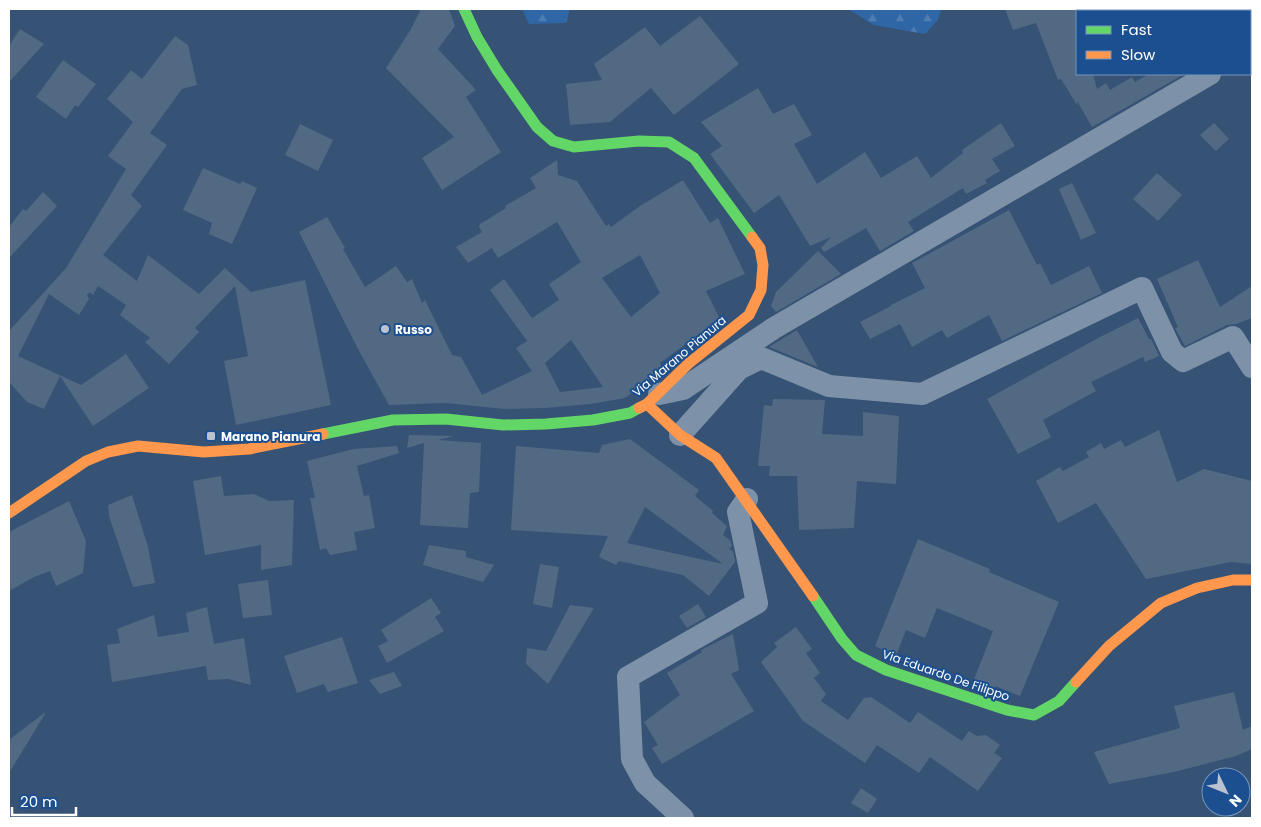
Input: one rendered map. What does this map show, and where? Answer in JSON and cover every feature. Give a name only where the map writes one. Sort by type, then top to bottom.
[{"type":"street","name":"Via Marano Pianura","points":[[9,513],[86,461],[108,452],[138,446],[213,452],[249,449],[393,420],[446,419],[502,425],[546,424],[593,420],[630,413],[653,399],[688,364],[749,315],[761,290],[763,265],[760,248],[694,158],[669,142],[639,141],[574,147],[553,141],[537,127],[497,70],[477,37],[464,9]]},
{"type":"street","points":[[653,399],[684,389],[774,328],[1208,75]]},
{"type":"street","points":[[680,435],[739,369],[762,358],[829,386],[922,394],[1142,288],[1172,352],[1183,361],[1232,337],[1252,367]]},
{"type":"street","name":"Via Eduardo De Filippo","points":[[653,399],[680,435],[716,458],[747,499],[842,639],[856,655],[886,670],[1007,710],[1034,715],[1059,701],[1109,646],[1160,602],[1197,588],[1233,580],[1252,580]]},
{"type":"street","points":[[683,818],[645,783],[632,759],[628,677],[757,603],[738,512],[747,499]]},
{"type":"green space","points":[[522,9],[570,9],[566,23],[529,24]]},
{"type":"green space","points":[[848,9],[941,9],[938,20],[925,34],[874,25]]},
{"type":"building","points":[[421,9],[449,9],[455,26],[438,49],[476,90],[466,97],[501,152],[442,190],[422,158],[454,137],[386,68],[411,29]]},
{"type":"building","points":[[1005,9],[1077,9],[1076,75],[1093,75],[1097,89],[1106,83],[1110,90],[1132,77],[1135,82],[1147,75],[1182,75],[1092,127],[1077,101],[1077,105],[1061,79],[1058,80],[1036,23],[1013,30]]},
{"type":"building","points":[[700,16],[739,64],[674,115],[651,88],[610,122],[570,125],[566,84],[602,80],[594,64],[645,27],[660,46]]},
{"type":"building","points":[[20,29],[44,44],[9,82],[9,46]]},
{"type":"building","points":[[175,36],[188,45],[197,85],[182,89],[150,133],[167,145],[131,195],[142,206],[103,255],[137,281],[148,255],[199,294],[225,268],[251,292],[305,280],[331,405],[236,425],[224,361],[248,356],[235,286],[195,328],[199,332],[169,364],[145,342],[150,338],[120,315],[126,305],[98,286],[93,295],[90,292],[87,295],[89,299],[79,315],[49,294],[18,356],[81,385],[126,354],[149,388],[93,426],[60,376],[44,409],[27,402],[9,382],[9,331],[66,268],[126,169],[108,156],[133,122],[107,99],[131,70],[142,79]]},
{"type":"building","points":[[63,60],[96,84],[78,107],[75,105],[66,119],[36,97]]},
{"type":"building","points":[[758,88],[773,114],[794,104],[812,135],[794,144],[817,184],[865,152],[881,178],[917,156],[931,178],[963,153],[962,150],[1001,123],[1015,146],[992,159],[1000,171],[985,180],[987,183],[966,194],[963,188],[908,222],[914,231],[880,251],[866,228],[824,252],[821,248],[831,237],[810,246],[779,195],[754,213],[710,154],[722,146],[701,122]]},
{"type":"building","points":[[1214,123],[1229,139],[1216,151],[1200,135]]},
{"type":"building","points":[[300,124],[333,140],[318,171],[285,155]]},
{"type":"building","points":[[557,160],[558,175],[577,181],[606,226],[609,224],[611,227],[640,206],[683,180],[710,223],[718,218],[745,274],[706,291],[720,319],[660,363],[662,367],[647,382],[625,398],[591,404],[545,408],[504,409],[446,403],[389,405],[358,349],[299,232],[327,217],[365,287],[396,266],[407,282],[412,279],[422,303],[425,300],[452,355],[461,357],[482,395],[532,371],[516,348],[527,341],[490,290],[504,279],[532,318],[559,300],[549,284],[581,262],[557,222],[498,258],[492,248],[468,263],[456,247],[482,232],[479,227],[480,224],[506,208],[505,206],[536,188],[530,178]],"holes":[[[640,255],[660,293],[631,317],[602,278]],[[571,340],[603,387],[560,392],[545,363]]]},
{"type":"building","points":[[203,168],[240,184],[242,181],[257,188],[232,244],[209,234],[212,223],[183,210]]},
{"type":"building","points":[[1157,173],[1182,195],[1158,221],[1133,199]]},
{"type":"building","points":[[1072,183],[1096,233],[1081,240],[1059,189]]},
{"type":"building","points":[[43,192],[57,206],[9,258],[9,227],[23,209],[26,211]]},
{"type":"building","points":[[1009,210],[1037,265],[1040,263],[1051,285],[1089,266],[1102,293],[1002,341],[989,315],[947,338],[942,330],[912,347],[900,324],[870,339],[860,322],[925,288],[912,263]]},
{"type":"building","points":[[818,251],[841,274],[776,312],[771,306],[776,292]]},
{"type":"building","points":[[1198,260],[1220,307],[1252,286],[1252,318],[1227,325],[1185,346],[1175,328],[1178,327],[1157,279]]},
{"type":"building","points":[[1138,318],[1159,356],[1145,362],[1143,357],[1091,382],[1096,391],[1043,420],[1051,437],[1018,454],[987,399]]},
{"type":"building","points":[[797,330],[818,367],[769,347]]},
{"type":"building","points":[[773,399],[825,400],[822,434],[863,436],[863,412],[899,416],[896,484],[857,481],[854,528],[799,530],[797,476],[769,476],[770,466],[758,466],[764,405],[772,406]]},
{"type":"building","points":[[1159,430],[1177,482],[1204,469],[1252,481],[1252,564],[1231,562],[1146,579],[1096,503],[1058,523],[1036,481],[1060,467],[1063,471],[1089,457],[1086,452],[1101,443],[1104,449],[1121,440],[1125,447]]},
{"type":"building","points":[[409,435],[454,436],[438,440],[481,443],[479,492],[470,493],[468,528],[420,525],[424,443],[407,448]]},
{"type":"building","points":[[630,439],[699,490],[695,496],[727,526],[723,535],[730,540],[732,546],[729,549],[733,551],[735,562],[709,596],[683,575],[619,561],[616,565],[599,557],[608,536],[511,530],[516,446],[599,453],[602,445]],"holes":[[[645,507],[723,564],[627,543]]]},
{"type":"building","points":[[397,446],[399,453],[357,466],[364,496],[369,495],[375,528],[354,532],[357,550],[330,555],[326,548],[320,550],[310,498],[315,498],[307,461],[353,449]]},
{"type":"building","points":[[221,476],[224,496],[254,494],[269,501],[294,500],[292,565],[261,570],[261,545],[205,555],[193,481]]},
{"type":"building","points":[[132,495],[148,547],[155,583],[133,587],[109,516],[108,505]]},
{"type":"building","points":[[69,501],[86,541],[83,573],[56,586],[50,571],[34,577],[9,591],[9,532]]},
{"type":"building","points":[[918,539],[990,569],[989,572],[1059,602],[1020,696],[995,686],[994,689],[973,682],[993,631],[937,608],[925,638],[906,630],[896,656],[875,646]]},
{"type":"building","points":[[429,545],[466,551],[466,557],[494,565],[483,582],[423,565]]},
{"type":"building","points":[[540,564],[559,567],[552,608],[533,604]]},
{"type":"building","points":[[268,580],[272,615],[243,618],[238,584]]},
{"type":"building","points":[[431,598],[441,613],[435,617],[444,631],[387,663],[378,646],[388,641],[381,630]]},
{"type":"building","points":[[698,604],[706,617],[687,628],[679,616]]},
{"type":"building","points":[[570,605],[594,608],[548,684],[526,664],[527,648],[546,651]]},
{"type":"building","points":[[207,607],[214,644],[244,638],[251,685],[228,679],[208,680],[206,666],[112,682],[107,645],[120,643],[117,629],[154,615],[158,637],[189,632],[186,613]]},
{"type":"building","points":[[796,627],[812,649],[806,653],[820,673],[814,678],[826,694],[821,701],[848,720],[864,698],[871,697],[910,723],[918,712],[962,741],[969,731],[977,736],[986,735],[1000,745],[994,753],[1002,758],[978,791],[930,757],[919,773],[877,745],[865,763],[803,721],[761,662],[777,647],[774,643]]},
{"type":"building","points":[[733,634],[739,670],[731,674],[754,711],[662,764],[652,748],[658,745],[644,722],[680,695],[667,673],[702,652],[701,650]]},
{"type":"building","points":[[342,637],[358,683],[328,692],[324,684],[297,693],[284,656]]},
{"type":"building","points":[[394,672],[402,686],[380,694],[369,680]]},
{"type":"building","points":[[1234,692],[1243,730],[1252,726],[1252,749],[1236,756],[1174,772],[1109,784],[1094,752],[1180,728],[1174,706]]},
{"type":"building","points":[[45,714],[9,773],[9,740]]},
{"type":"building","points":[[861,788],[877,799],[868,813],[851,803]]},
{"type":"traffic: fast","points":[[464,9],[477,37],[497,70],[537,127],[553,141],[574,147],[639,141],[669,142],[694,158],[752,237]]},
{"type":"traffic: fast","points":[[323,434],[393,420],[446,419],[503,425],[546,424],[593,420],[630,413],[639,408]]},
{"type":"traffic: fast","points":[[813,596],[842,639],[856,655],[886,670],[1007,710],[1034,715],[1059,701],[1076,682]]},
{"type":"traffic: slow","points":[[639,408],[647,404],[688,364],[749,315],[761,290],[763,265],[760,248],[752,237]]},
{"type":"traffic: slow","points":[[647,404],[680,435],[716,458],[813,596]]},
{"type":"traffic: slow","points":[[9,513],[86,461],[108,452],[138,446],[204,452],[249,449],[323,434]]},
{"type":"traffic: slow","points":[[1076,682],[1109,646],[1161,603],[1197,588],[1233,580],[1252,580]]},
{"type":"place","name":"Russo","points":[[385,329]]},
{"type":"place","name":"Marano Pianura","points":[[211,436]]}]
